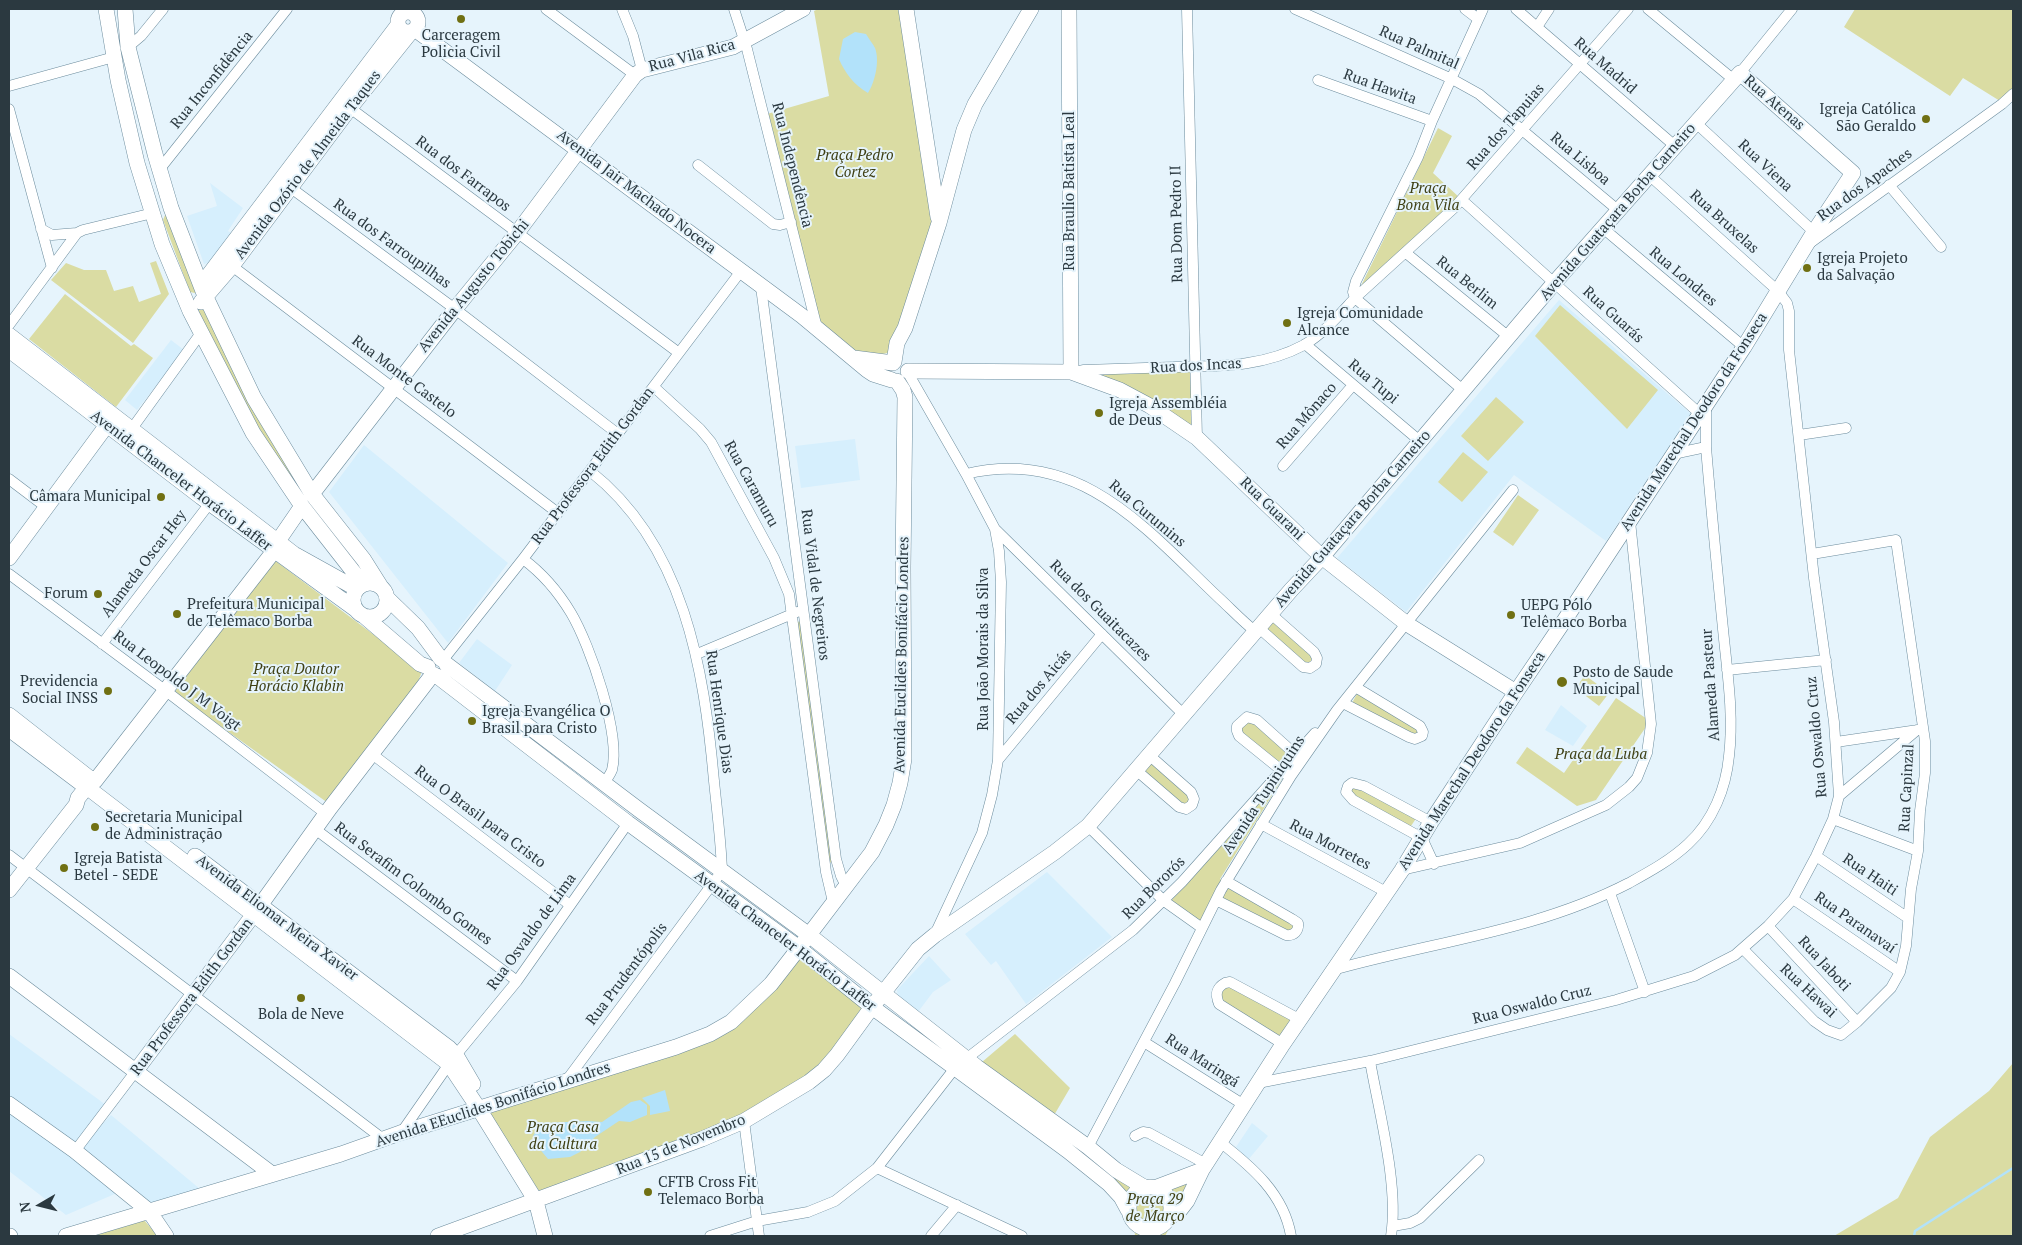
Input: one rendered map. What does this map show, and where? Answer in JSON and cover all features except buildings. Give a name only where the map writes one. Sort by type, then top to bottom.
[{"type":"street","points":[[106,9],[114,57],[137,163],[162,244],[190,311],[253,433],[306,504],[360,587]]},
{"type":"street","points":[[125,9],[128,47],[159,170],[171,208],[203,292],[306,504],[364,560],[384,592],[418,628],[438,667]]},
{"type":"street","points":[[128,47],[141,36],[163,9]]},
{"type":"street","name":"Rua Inconfidência","points":[[159,170],[287,9]]},
{"type":"street","name":"Avenida Jair Machado Nocera","points":[[388,9],[410,19],[854,358]]},
{"type":"street","points":[[546,9],[638,73]]},
{"type":"street","points":[[622,9],[633,36],[638,73]]},
{"type":"street","name":"Rua Independência","points":[[734,9],[791,222],[817,329]]},
{"type":"street","name":"Rua Vila Rica","points":[[638,73],[744,42],[758,32],[803,9]]},
{"type":"street","points":[[906,9],[938,223]]},
{"type":"street","name":"Avenida Euclides Bonifácio Londres","points":[[809,935],[872,852],[886,825],[900,783],[904,759],[903,568],[905,397],[899,370],[906,341],[905,328],[938,223],[964,130],[975,104],[1031,9]]},
{"type":"street","name":"Rua Braulio Batista Leal","points":[[1069,9],[1070,372]]},
{"type":"street","name":"Rua Dom Pedro II","points":[[1186,9],[1197,438]]},
{"type":"street","name":"Rua Palmital","points":[[1295,9],[1452,79],[1486,99],[1522,130]]},
{"type":"street","points":[[1465,9],[1478,19]]},
{"type":"street","points":[[1464,391],[1354,298],[1353,292],[1356,281],[1418,157],[1432,121],[1484,9]]},
{"type":"street","name":"Rua Madrid","points":[[1516,9],[1675,146]]},
{"type":"street","points":[[1537,28],[1549,9]]},
{"type":"street","name":"Rua dos Tapuias","points":[[1354,298],[1406,253],[1462,200],[1628,9]]},
{"type":"street","points":[[1648,9],[1737,76]]},
{"type":"street","name":"Avenida Guataçara Borba Carneiro","points":[[882,993],[918,949],[935,935],[1055,852],[1088,826],[1183,714],[1421,442],[1555,282],[1604,229],[1737,76],[1792,9]]},
{"type":"street","name":"Avenida Ozório de Almeida Taques","points":[[226,262],[290,188],[350,108],[410,19]]},
{"type":"street","name":"Avenida Ozório de Almeida Taques","points":[[190,311],[410,19]]},
{"type":"street","points":[[9,86],[114,57]]},
{"type":"street","name":"Avenida Augusto Tobichi","points":[[278,546],[306,504],[394,387],[517,233],[638,73]]},
{"type":"street","name":"Rua Atenas","points":[[1737,76],[1853,173]]},
{"type":"street","name":"Rua Hawita","points":[[1318,80],[1432,121]]},
{"type":"street","name":"Rua dos Apaches","points":[[1806,246],[2002,104],[2013,94]]},
{"type":"street","name":"Rua dos Farrapos","points":[[350,108],[679,353]]},
{"type":"street","points":[[9,109],[52,268]]},
{"type":"street","name":"Rua Viena","points":[[1696,123],[1814,232]]},
{"type":"street","name":"Rua Lisboa","points":[[1522,130],[1619,211]]},
{"type":"street","points":[[698,165],[773,224],[780,225],[791,222]]},
{"type":"street","name":"Avenida Marechal Deodoro da Fonseca","points":[[1168,1219],[1180,1210],[1187,1201],[1204,1167],[1282,1044],[1402,870],[1516,692],[1744,347],[1814,232],[1853,173]]},
{"type":"street","name":"Rua Bruxelas","points":[[1649,175],[1778,291]]},
{"type":"street","points":[[1889,185],[1941,247]]},
{"type":"street","name":"Rua dos Farroupilhas","points":[[290,188],[455,309],[618,434]]},
{"type":"street","name":"Rua Guarás","points":[[1462,200],[1703,408]]},
{"type":"street","points":[[41,229],[52,235],[77,233],[152,213]]},
{"type":"street","name":"Rua Londres","points":[[1604,229],[1744,347]]},
{"type":"street","points":[[9,326],[77,233]]},
{"type":"street","name":"Rua Berlim","points":[[1406,253],[1509,337]]},
{"type":"street","name":"Rua Monte Castelo","points":[[226,262],[394,387],[558,513]]},
{"type":"street","name":"Rua Professora Edith Gordan","points":[[75,1151],[194,995],[326,814],[523,559],[741,271]]},
{"type":"street","name":"Rua Vidal de Negreiros","points":[[762,287],[802,610],[836,859],[846,886]]},
{"type":"street","name":"Rua Oswaldo Cruz","points":[[1258,1083],[1370,1061],[1644,992],[1694,976],[1735,955],[1768,926],[1793,898],[1816,856],[1833,819],[1839,796],[1836,742],[1789,350],[1789,311],[1787,303],[1778,291]]},
{"type":"street","name":"Rua dos Incas","points":[[854,358],[899,370],[1070,372],[1240,365],[1270,358],[1305,344],[1325,328],[1354,298]]},
{"type":"street","points":[[136,423],[201,333]]},
{"type":"street","name":"Avenida Chanceler Horácio Laffer","points":[[9,335],[210,503],[278,546],[360,587]]},
{"type":"street","name":"Rua Tupi","points":[[1305,344],[1421,442]]},
{"type":"street","name":"Avenida Chanceler Horácio Laffer","points":[[9,350],[111,422],[278,546],[420,664],[438,667],[604,783],[809,935],[882,993],[961,1063],[1068,1152],[1110,1184],[1121,1197],[1130,1215]]},
{"type":"street","name":"Rua João Morais da Silva","points":[[899,370],[966,474],[995,529],[1001,582],[998,760],[982,833],[935,935]]},
{"type":"street","name":"Rua Guarani","points":[[1070,372],[1120,390],[1150,406],[1197,438],[1322,557],[1407,624],[1516,692]]},
{"type":"street","name":"Rua Mônaco","points":[[1283,466],[1353,385]]},
{"type":"street","name":"Rua Caramuru","points":[[654,387],[700,429],[711,442],[774,558],[789,594],[793,615]]},
{"type":"street","name":"Alameda Pasteur","points":[[1332,970],[1528,923],[1569,910],[1610,892],[1665,862],[1689,843],[1709,818],[1719,798],[1729,757],[1731,724],[1703,408]]},
{"type":"street","points":[[9,558],[111,422]]},
{"type":"street","points":[[1798,435],[1846,428]]},
{"type":"street","points":[[1673,454],[1706,447]]},
{"type":"street","name":"Rua Curumins","points":[[966,474],[987,469],[1036,470],[1083,484],[1104,496],[1132,518],[1258,630],[1303,667],[1310,668],[1316,664],[1317,658],[1314,652],[1271,614]]},
{"type":"street","name":"Rua Henrique Dias","points":[[590,470],[607,484],[627,505],[646,530],[676,592],[697,654],[710,728],[722,871]]},
{"type":"street","points":[[9,479],[46,507]]},
{"type":"street","name":"Avenida Tupiniquins","points":[[1088,1148],[1226,881],[1261,824],[1286,774],[1513,490]]},
{"type":"street","name":"Alameda Oscar Hey","points":[[102,644],[210,503]]},
{"type":"street","points":[[1402,870],[1520,843],[1606,805],[1629,787],[1637,778],[1647,753],[1651,724],[1630,520]]},
{"type":"street","name":"Rua dos Guaitacazes","points":[[995,529],[1183,714]]},
{"type":"street","name":"Rua Capinzal","points":[[1812,554],[1896,540],[1925,773],[1920,811],[1918,851],[1908,918],[1906,946],[1900,972],[1890,988],[1857,1022]]},
{"type":"street","points":[[9,890],[76,804],[78,798],[91,786],[278,546]]},
{"type":"street","points":[[523,559],[535,568],[553,588],[571,613],[596,671],[609,724],[613,758],[612,770],[604,783]]},
{"type":"street","name":"Rua Leopoldo J M Voigt","points":[[9,574],[166,690],[326,814]]},
{"type":"street","points":[[370,583],[384,592],[386,608],[381,613],[373,617],[360,613],[353,599],[360,587],[370,583]]},
{"type":"street","points":[[697,654],[802,610]]},
{"type":"street","name":"Rua Vidal de Negreiros","points":[[793,615],[826,872],[833,902]]},
{"type":"street","name":"Rua dos Aicás","points":[[998,760],[1102,634]]},
{"type":"street","points":[[1727,670],[1826,660]]},
{"type":"street","name":"Avenida Chanceler Horácio Laffer","points":[[438,667],[628,823],[798,948],[872,1007],[961,1063],[1088,1148],[1116,1170],[1150,1187]]},
{"type":"street","points":[[1340,706],[1409,737],[1415,739],[1422,736],[1423,732],[1420,726],[1356,688]]},
{"type":"street","name":"Rua Bororós","points":[[710,1236],[758,1221],[808,1212],[836,1201],[877,1168],[961,1063],[1133,930],[1164,901],[1286,774],[1295,754],[1340,706]]},
{"type":"street","name":"Avenida Eliomar Meira Xavier","points":[[9,715],[91,786]]},
{"type":"street","points":[[1286,774],[1239,736],[1237,726],[1241,720],[1247,717],[1257,720],[1295,754]]},
{"type":"street","name":"Avenida Eliomar Meira Xavier","points":[[9,729],[91,786],[453,1060],[479,1109],[536,1201],[545,1236]]},
{"type":"street","points":[[1836,742],[1920,729]]},
{"type":"street","points":[[1839,796],[1920,729]]},
{"type":"street","name":"Rua O Brasil para Cristo","points":[[372,754],[570,905]]},
{"type":"street","points":[[1136,770],[1179,807],[1186,809],[1192,805],[1194,800],[1191,792],[1149,755]]},
{"type":"street","points":[[1431,822],[1364,786],[1352,783],[1348,786],[1346,792],[1353,800],[1422,838],[1434,864]]},
{"type":"street","points":[[1833,819],[1918,851]]},
{"type":"street","name":"Rua Osvaldo de Lima","points":[[400,1133],[453,1060],[517,982],[628,823]]},
{"type":"street","name":"Rua Morretes","points":[[1261,824],[1386,892]]},
{"type":"street","points":[[1088,826],[1164,901],[1202,928]]},
{"type":"street","name":"Rua Serafim Colombo Gomes","points":[[315,829],[517,982]]},
{"type":"street","points":[[9,855],[383,1140]]},
{"type":"street","name":"Rua Haiti","points":[[1816,856],[1908,918]]},
{"type":"street","name":"Rua Prudentópolis","points":[[566,1081],[722,871]]},
{"type":"street","points":[[1216,900],[1286,935],[1297,931],[1298,923],[1292,918],[1226,881]]},
{"type":"street","points":[[1610,892],[1644,992]]},
{"type":"street","name":"Rua Paranavaí","points":[[1793,898],[1900,972]]},
{"type":"street","name":"Rua Jaboti","points":[[1768,926],[1857,1022]]},
{"type":"street","name":"Avenida EEuclides Bonifácio Londres","points":[[66,1236],[383,1140],[400,1133],[676,1047],[731,1022],[759,995],[809,935]]},
{"type":"street","points":[[1347,948],[1362,962]]},
{"type":"street","name":"Rua Hawai","points":[[1743,948],[1814,1021],[1827,1030],[1841,1035],[1857,1022]]},
{"type":"street","points":[[9,976],[272,1174]]},
{"type":"street","points":[[1282,1044],[1219,1004],[1216,997],[1217,990],[1225,982],[1230,982],[1299,1019]]},
{"type":"street","name":"Rua 15 de Novembro","points":[[438,1236],[744,1122],[809,1082],[824,1070],[882,993]]},
{"type":"street","name":"Rua Maringá","points":[[1144,1042],[1244,1105]]},
{"type":"street","points":[[1370,1061],[1389,1166],[1392,1231],[1420,1218],[1479,1160]]},
{"type":"street","points":[[9,1104],[75,1151],[144,1212],[166,1236]]},
{"type":"street","points":[[744,1122],[760,1236]]},
{"type":"street","points":[[1135,1136],[1143,1132],[1150,1133],[1204,1167]]},
{"type":"street","points":[[1220,1142],[1243,1160],[1266,1183],[1281,1204],[1289,1223],[1291,1236]]},
{"type":"street","points":[[1134,1236],[1130,1215],[1130,1198],[1138,1190],[1204,1167]]},
{"type":"street","points":[[877,1168],[1022,1236]]},
{"type":"street","points":[[1150,1187],[1163,1191],[1171,1203],[1164,1236]]},
{"type":"street","points":[[931,1236],[956,1206]]},
{"type":"street","points":[[1130,1215],[1138,1226],[1146,1230],[1162,1226],[1168,1219]]},
{"type":"shaded area","points":[[210,183],[243,208],[228,231],[233,234],[211,262],[204,264],[187,216],[217,206]]},
{"type":"shaded area","points":[[1559,300],[1691,414],[1606,541],[1514,475],[1406,612],[1337,558]]},
{"type":"shaded area","points":[[171,340],[184,350],[137,410],[125,400]]},
{"type":"shaded area","points":[[855,439],[860,480],[801,488],[795,446]]},
{"type":"shaded area","points":[[364,445],[508,563],[448,643],[329,492]]},
{"type":"shaded area","points":[[477,639],[512,665],[495,691],[459,663]]},
{"type":"shaded area","points":[[1561,705],[1587,726],[1573,746],[1545,730]]},
{"type":"shaded area","points":[[1047,872],[1112,937],[1026,1004],[996,961],[991,965],[965,934]]},
{"type":"shaded area","points":[[929,956],[951,980],[933,992],[918,1012],[898,997],[897,990]]},
{"type":"shaded area","points":[[9,1034],[106,1105],[75,1148],[9,1100]]},
{"type":"shaded area","points":[[9,1108],[117,1193],[66,1215],[9,1171]]},
{"type":"shaded area","points":[[111,1115],[200,1189],[146,1205],[78,1150]]},
{"type":"shaded area","points":[[1252,1123],[1268,1136],[1248,1160],[1236,1147]]},
{"type":"green space","name":"Praça Pedro Cortez","points":[[818,9],[902,9],[935,214],[890,352],[883,354],[867,355],[855,353],[826,329],[820,321],[767,114],[829,96],[814,11]]},
{"type":"green space","points":[[1855,9],[2013,9],[2013,91],[2000,101],[1963,78],[1950,96],[1844,27]]},
{"type":"green space","name":"Praça Bona Vila","points":[[1438,128],[1452,136],[1433,173],[1460,198],[1359,290]]},
{"type":"green space","points":[[166,213],[197,291],[195,293],[190,292],[163,220]]},
{"type":"green space","points":[[156,261],[169,294],[133,343],[51,280],[66,263],[84,270],[106,270],[114,291],[133,286],[139,302],[161,294],[150,263]]},
{"type":"green space","points":[[65,294],[131,346],[134,344],[153,358],[116,407],[29,339]]},
{"type":"green space","points":[[1560,305],[1658,390],[1627,429],[1535,336]]},
{"type":"green space","points":[[204,308],[299,487],[293,485],[261,433],[199,314],[199,309]]},
{"type":"green space","points":[[1194,370],[1193,431],[1091,372]]},
{"type":"green space","points":[[1496,397],[1524,422],[1488,461],[1461,436]]},
{"type":"green space","points":[[1463,452],[1488,472],[1462,502],[1438,482]]},
{"type":"green space","points":[[1518,495],[1539,510],[1513,546],[1493,532]]},
{"type":"green space","name":"Praça Doutor Horácio Klabin","points":[[273,559],[422,671],[418,682],[328,803],[174,693]]},
{"type":"green space","points":[[1275,618],[1317,658],[1309,667],[1263,631]]},
{"type":"green space","points":[[799,621],[802,625],[834,862],[826,863],[796,626]]},
{"type":"green space","points":[[1585,675],[1609,693],[1599,706],[1578,690],[1580,682]]},
{"type":"green space","points":[[1358,692],[1420,730],[1416,737],[1352,703]]},
{"type":"green space","name":"Praça da Luba","points":[[1616,698],[1650,721],[1596,800],[1577,806],[1516,763],[1527,747],[1564,773]]},
{"type":"green space","points":[[1254,720],[1290,757],[1280,769],[1240,734],[1240,725]]},
{"type":"green space","points":[[1154,760],[1192,795],[1185,808],[1142,774]]},
{"type":"green space","points":[[1284,776],[1220,879],[1296,923],[1292,933],[1213,897],[1200,925],[1169,903]]},
{"type":"green space","points":[[1354,785],[1417,817],[1409,829],[1352,798],[1348,790]]},
{"type":"green space","name":"Praça Casa da Cultura","points":[[801,953],[867,1008],[824,1067],[754,1112],[543,1197],[485,1110],[706,1041]]},
{"type":"green space","points":[[1225,984],[1295,1019],[1281,1042],[1222,1006],[1219,990]]},
{"type":"green space","points":[[1015,1034],[1070,1088],[1053,1117],[982,1062]]},
{"type":"green space","points":[[2013,1063],[2013,1236],[1834,1236],[1898,1198],[1930,1137],[1989,1091]]},
{"type":"green space","name":"Praça 29 de Março","points":[[977,1074],[1147,1185],[1199,1174],[1165,1236],[1135,1236],[1131,1212]]},
{"type":"green space","points":[[144,1220],[158,1236],[89,1236]]},
{"type":"water","points":[[855,32],[866,34],[876,53],[876,71],[868,93],[850,78],[839,59],[843,39]]},
{"type":"water","points":[[665,1090],[670,1111],[650,1115],[650,1106],[642,1098]]},
{"type":"water","points":[[640,1100],[647,1105],[647,1115],[630,1122],[619,1121],[595,1137],[580,1152],[570,1157],[548,1159],[533,1141],[536,1131],[545,1123],[602,1122],[631,1102]]},
{"type":"waterway","points":[[1914,1236],[1915,1231],[2013,1168]]},
{"type":"place","name":"Carceragem Policia Civil","points":[[461,19]]},
{"type":"place","name":"Igreja Católica São Geraldo","points":[[1926,119]]},
{"type":"place","name":"Igreja Projeto da Salvação","points":[[1807,268]]},
{"type":"place","name":"Igreja Comunidade Alcance","points":[[1287,323]]},
{"type":"place","name":"Igreja Assembléia de Deus","points":[[1099,413]]},
{"type":"place","name":"Câmara Municipal","points":[[161,497]]},
{"type":"place","name":"Forum","points":[[98,594]]},
{"type":"place","name":"Prefeitura Municipal de Telêmaco Borba","points":[[177,614]]},
{"type":"place","name":"UEPG Pólo Telêmaco Borba","points":[[1511,615]]},
{"type":"place","name":"Posto de Saude Municipal","points":[[1562,682]]},
{"type":"place","name":"Previdencia Social INSS","points":[[108,691]]},
{"type":"place","name":"Igreja Evangélica O Brasil para Cristo","points":[[472,721]]},
{"type":"place","name":"Secretaria Municipal de Administração","points":[[95,827]]},
{"type":"place","name":"Igreja Batista Betel - SEDE","points":[[64,868]]},
{"type":"place","name":"Bola de Neve","points":[[301,998]]},
{"type":"place","name":"CFTB Cross Fit Telemaco Borba","points":[[648,1192]]}]
